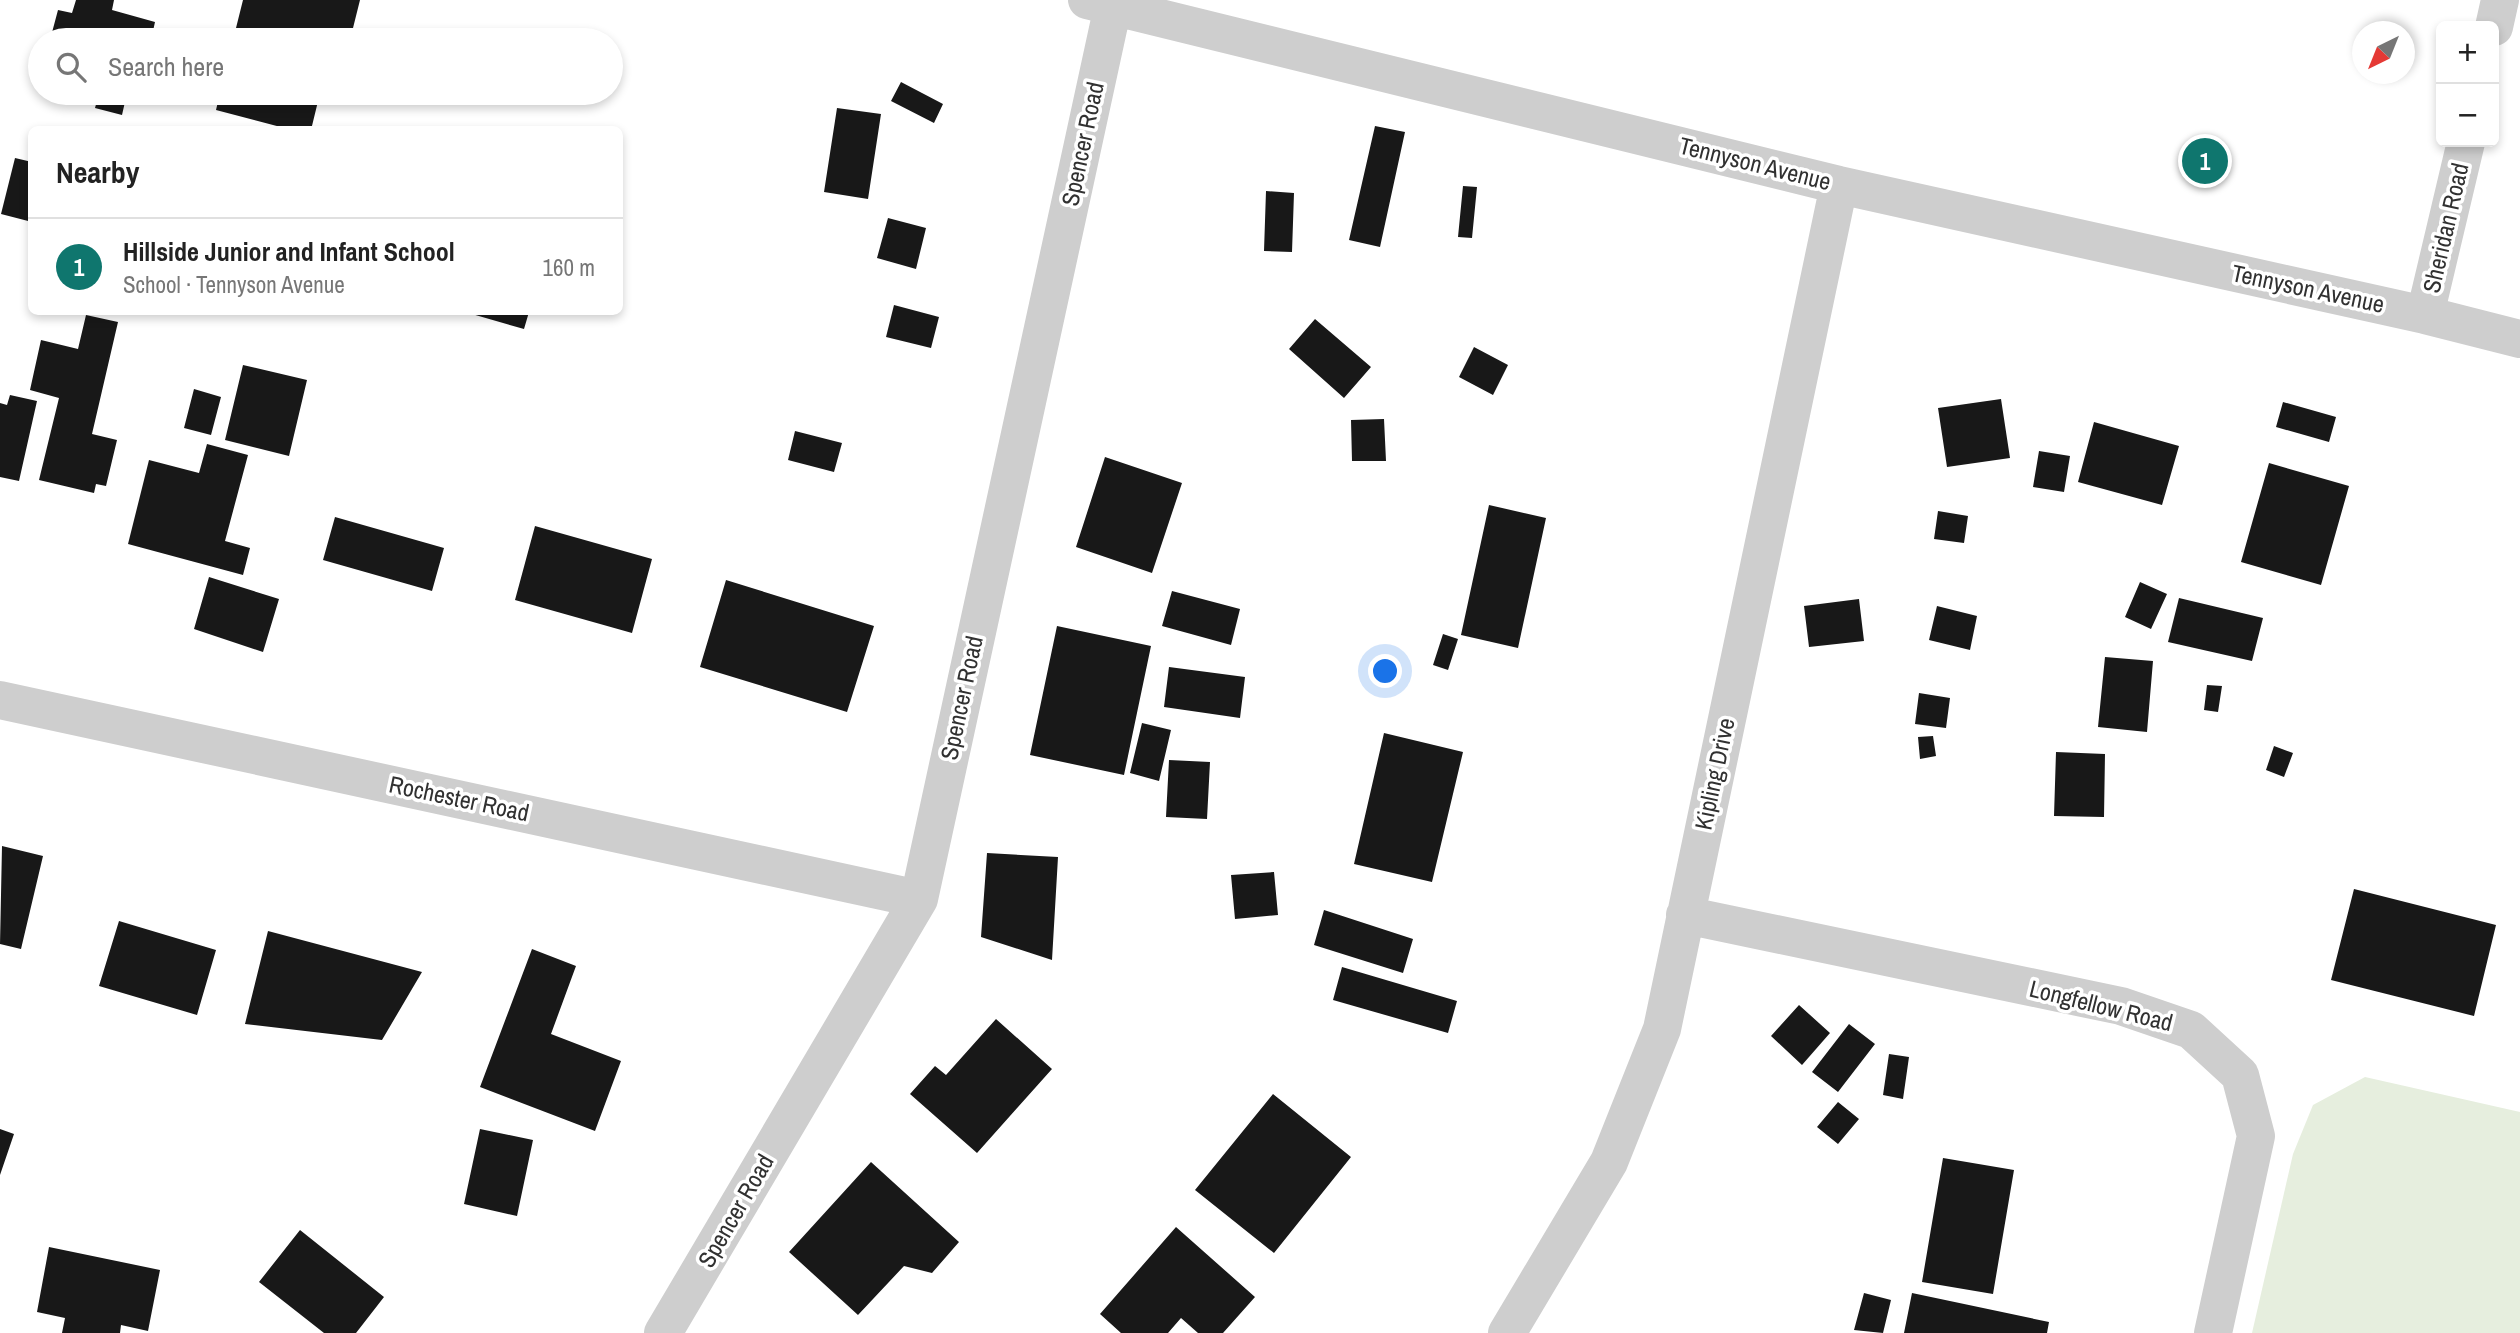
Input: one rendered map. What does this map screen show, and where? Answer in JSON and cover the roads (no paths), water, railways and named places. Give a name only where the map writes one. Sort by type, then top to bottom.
[{"type":"street","points":[[2495,21],[2500,0]]},
{"type":"street","name":"Tennyson Avenue","points":[[1100,3],[1839,185],[2425,315],[2520,339]]},
{"type":"street","name":"Spencer Road","points":[[663,1333],[919,899],[1100,3]]},
{"type":"street","name":"Sheridan Road","points":[[2425,315],[2465,147]]},
{"type":"street","name":"Kipling Drive","points":[[1507,1333],[1609,1161],[1662,1029],[1839,185]]},
{"type":"street","name":"Rochester Road","points":[[0,700],[919,899]]},
{"type":"street","name":"Longfellow Road","points":[[1685,915],[2121,1006],[2191,1030],[2240,1074],[2256,1136],[2213,1333]]},
{"type":"place","name":"Hillside Junior and Infant School","points":[[2205,161]]}]
